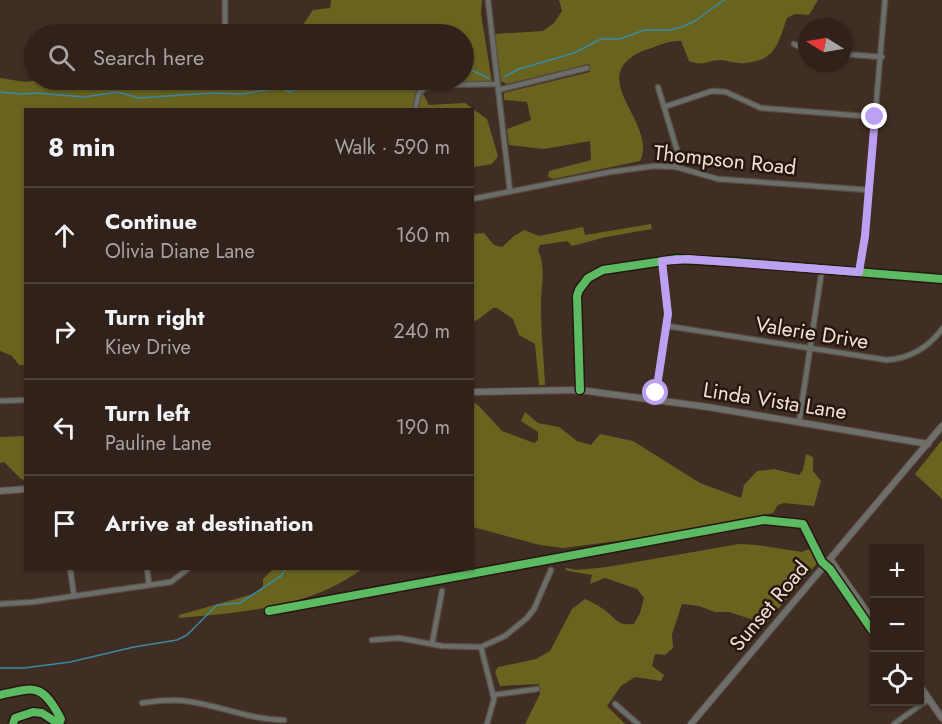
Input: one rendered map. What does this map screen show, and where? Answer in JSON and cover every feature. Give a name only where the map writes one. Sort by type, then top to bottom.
[{"type":"street","points":[[225,0],[225,24]]},
{"type":"street","points":[[488,0],[510,192]]},
{"type":"street","points":[[859,272],[865,236],[882,57],[885,0]]},
{"type":"street","points":[[794,44],[798,46]]},
{"type":"street","points":[[852,55],[882,57]]},
{"type":"street","points":[[474,86],[498,87],[587,68]]},
{"type":"street","points":[[658,87],[677,150],[676,167]]},
{"type":"street","points":[[415,108],[419,93],[424,90]]},
{"type":"street","points":[[664,107],[712,91],[720,91],[760,108],[875,117]]},
{"type":"street","name":"Thompson Road","points":[[474,199],[643,167],[676,167],[718,179],[869,190]]},
{"type":"street","points":[[580,390],[577,303],[579,290],[594,273],[603,270],[688,259],[942,279]]},
{"type":"street","points":[[655,399],[667,326],[667,299],[662,261]]},
{"type":"street","points":[[799,422],[822,269]]},
{"type":"street","name":"Valerie Drive","points":[[667,326],[877,359],[897,359],[916,353],[934,339],[942,329]]},
{"type":"street","name":"Linda Vista Lane","points":[[474,392],[580,390],[655,399],[928,444]]},
{"type":"street","points":[[0,401],[24,400]]},
{"type":"street","name":"Sunset Road","points":[[691,724],[942,426]]},
{"type":"street","points":[[0,491],[24,489]]},
{"type":"street","points":[[830,560],[870,615]]},
{"type":"street","points":[[70,570],[74,596]]},
{"type":"street","points":[[147,570],[149,585]]},
{"type":"street","points":[[0,604],[33,602],[171,582],[186,570]]},
{"type":"street","points":[[372,640],[399,638],[455,647],[482,647],[506,636],[527,618],[534,609],[551,570]]},
{"type":"street","points":[[432,644],[442,591]]},
{"type":"street","points":[[482,647],[493,695],[493,706],[487,724]]},
{"type":"street","points":[[493,695],[537,689]]},
{"type":"street","points":[[924,692],[942,718]]},
{"type":"street","points":[[894,724],[929,699]]},
{"type":"street","points":[[142,703],[168,700],[186,701],[258,721],[284,720]]},
{"type":"street","points":[[615,704],[638,724]]},
{"type":"shaded area","points":[[331,0],[482,0],[481,14],[492,82],[474,81],[474,24],[304,24],[313,10],[330,8]]},
{"type":"shaded area","points":[[559,0],[818,0],[809,15],[795,14],[787,18],[774,49],[763,59],[755,62],[739,63],[717,60],[694,63],[689,61],[681,41],[667,42],[645,50],[627,61],[620,73],[620,87],[640,131],[643,146],[640,161],[553,179],[548,177],[549,171],[591,160],[590,141],[544,149],[509,145],[507,129],[531,120],[527,102],[504,100],[504,93],[590,72],[589,64],[507,84],[501,81],[494,34],[543,31],[554,23],[562,11]]},
{"type":"shaded area","points":[[0,78],[24,82],[24,90],[421,90],[429,105],[465,103],[472,108],[24,108],[24,365],[19,365],[12,356],[0,351]]},
{"type":"shaded area","points":[[474,110],[487,119],[498,156],[492,164],[474,167]]},
{"type":"shaded area","points":[[651,224],[652,229],[572,246],[567,241],[540,245],[538,250],[543,272],[541,319],[545,385],[539,385],[535,344],[519,335],[513,319],[497,308],[493,308],[474,321],[474,234],[484,233],[494,245],[502,247],[524,230],[539,236],[583,227],[585,235]]},
{"type":"shaded area","points":[[474,403],[502,431],[534,443],[538,440],[538,432],[521,421],[525,412],[538,423],[559,427],[577,441],[591,445],[600,434],[633,441],[700,483],[741,498],[744,485],[757,471],[774,469],[799,475],[803,470],[806,454],[813,457],[813,471],[821,481],[814,506],[784,503],[778,505],[773,513],[641,538],[563,548],[540,545],[474,527]]},
{"type":"shaded area","points":[[24,436],[24,480],[4,462],[0,463],[0,437]]},
{"type":"shaded area","points":[[942,440],[942,499],[915,474]]},
{"type":"shaded area","points":[[739,544],[802,552],[814,549],[825,554],[767,622],[729,612],[715,612],[699,606],[682,604],[672,634],[673,648],[665,655],[655,654],[652,666],[664,675],[661,681],[635,677],[621,686],[607,706],[625,724],[525,724],[540,694],[539,684],[500,686],[495,672],[498,667],[536,659],[550,651],[572,609],[585,599],[620,623],[634,624],[644,598],[637,589],[605,578],[590,584],[592,575],[568,571],[566,568],[577,570],[607,567]]},
{"type":"shaded area","points":[[272,570],[360,570],[342,582],[298,600],[251,610],[179,618],[179,615],[257,593],[263,586],[263,579]]},
{"type":"waterway","points":[[504,77],[519,69],[574,53],[601,39],[619,39],[645,30],[669,30],[682,27],[695,21],[724,0]]},
{"type":"waterway","points":[[474,71],[489,78]]},
{"type":"waterway","points":[[0,92],[84,97],[118,92],[139,98],[211,93],[241,94],[268,90]]},
{"type":"waterway","points":[[286,90],[290,92],[295,90]]},
{"type":"waterway","points":[[0,668],[24,668],[70,662],[134,647],[177,640],[187,635],[217,605],[240,603],[281,576],[285,570]]},
{"type":"cycle path","points":[[580,390],[577,296],[588,278],[603,270],[677,259],[942,279]]},
{"type":"cycle path","points":[[269,611],[764,520],[803,524],[822,562],[830,569],[870,627]]},
{"type":"cycle path","points":[[0,695],[22,690],[36,690],[43,693],[61,719],[59,724],[42,713],[33,712],[15,718],[13,724]]},
{"type":"route","points":[[656,393],[668,314],[662,261],[688,259],[859,272],[865,236],[875,117]]}]
